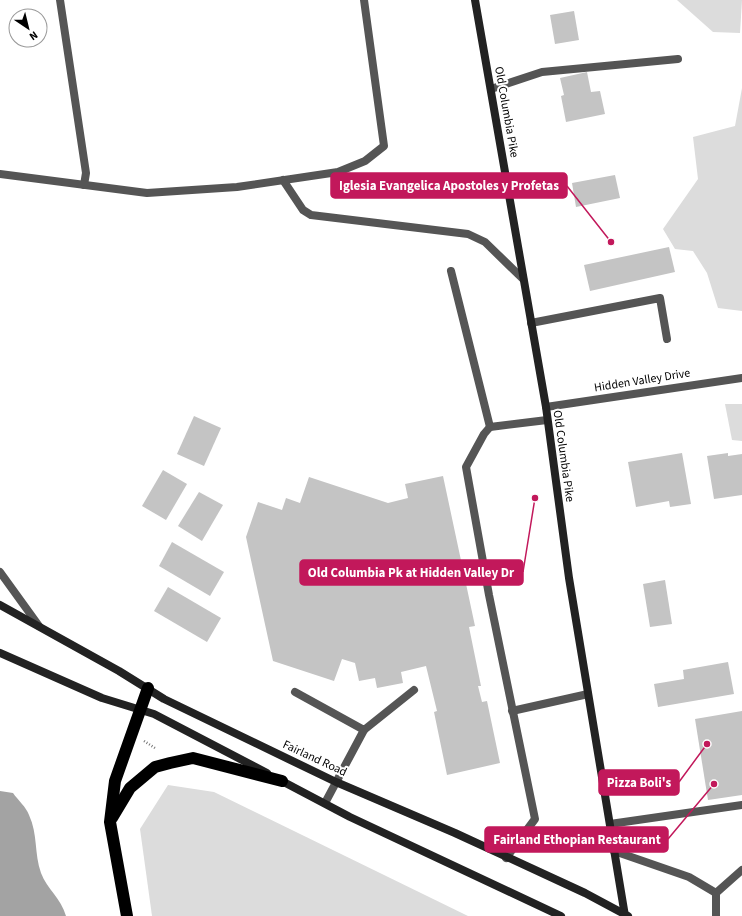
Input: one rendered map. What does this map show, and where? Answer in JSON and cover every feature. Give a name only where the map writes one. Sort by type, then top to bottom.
[{"type":"highway","points":[[127,916],[110,822],[115,781],[148,688]]},
{"type":"highway","points":[[110,822],[130,788],[154,767],[170,763],[193,758],[282,781]]},
{"type":"main road","name":"Old Columbia Pike","points":[[475,0],[546,407],[569,578],[626,915]]},
{"type":"main road","name":"Fairland Road","points":[[0,605],[40,626],[148,688],[164,699],[336,782],[456,833],[506,858],[585,893],[626,915]]},
{"type":"main road","points":[[0,653],[102,698],[154,714],[325,804],[561,916]]},
{"type":"street","points":[[60,0],[86,173],[84,185]]},
{"type":"street","points":[[0,174],[147,193],[237,187],[338,172],[365,161],[384,146],[364,0]]},
{"type":"street","points":[[491,89],[542,72],[678,59]]},
{"type":"street","points":[[283,180],[302,210],[311,215],[468,234],[485,242],[523,279]]},
{"type":"street","points":[[451,271],[490,427]]},
{"type":"street","points":[[531,323],[660,298],[668,339]]},
{"type":"street","name":"Hidden Valley Drive","points":[[546,407],[742,378]]},
{"type":"street","points":[[506,858],[535,819],[512,711],[466,467],[484,434],[490,427],[547,420]]},
{"type":"street","points":[[0,572],[40,626]]},
{"type":"street","points":[[325,804],[364,730],[414,690]]},
{"type":"street","points":[[295,692],[364,730]]},
{"type":"street","points":[[512,711],[588,694]]},
{"type":"street","points":[[610,824],[742,805]]},
{"type":"street","points":[[614,851],[689,877],[716,893]]},
{"type":"street","points":[[716,916],[716,893],[742,870]]},
{"type":"path","points":[[140,739],[155,748]]},
{"type":"shaded area","points":[[677,0],[742,0],[740,33],[713,32]]},
{"type":"shaded area","points":[[742,88],[742,311],[718,308],[707,273],[693,251],[675,249],[663,229],[698,179],[693,137],[735,126]]},
{"type":"shaded area","points":[[725,404],[742,404],[742,441],[732,440]]},
{"type":"shaded area","points":[[168,785],[214,792],[468,916],[152,916],[140,829]]},
{"type":"shaded area","points":[[0,791],[13,793],[28,812],[34,829],[37,859],[41,873],[61,904],[66,916],[0,916]]},
{"type":"building","points":[[574,11],[579,40],[555,44],[550,15]]},
{"type":"building","points":[[587,72],[591,92],[600,91],[605,114],[566,122],[561,96],[564,95],[560,78]]},
{"type":"building","points":[[615,175],[620,198],[576,207],[572,183]]},
{"type":"building","points":[[669,247],[675,272],[590,291],[584,265]]},
{"type":"building","points":[[194,416],[221,428],[204,466],[177,454]]},
{"type":"building","points":[[682,453],[691,504],[670,507],[669,501],[636,507],[628,462]]},
{"type":"building","points":[[728,453],[728,456],[742,454],[742,495],[714,499],[707,456]]},
{"type":"building","points":[[163,470],[187,484],[166,520],[142,506]]},
{"type":"building","points":[[443,476],[475,626],[469,627],[481,686],[478,686],[482,702],[487,701],[500,763],[447,775],[434,712],[437,711],[426,666],[401,672],[403,683],[377,688],[375,678],[359,681],[355,663],[342,659],[334,681],[273,661],[246,537],[258,502],[282,510],[286,498],[300,503],[309,477],[388,503],[408,498],[405,484]]},
{"type":"building","points":[[199,492],[223,505],[202,541],[178,526]]},
{"type":"building","points":[[172,542],[224,572],[210,596],[159,566]]},
{"type":"building","points":[[665,580],[672,624],[650,627],[643,584]]},
{"type":"building","points":[[168,587],[221,618],[207,642],[154,611]]},
{"type":"building","points":[[728,662],[734,694],[658,707],[654,684],[684,679],[683,670]]},
{"type":"building","points":[[742,711],[742,795],[708,800],[695,719]]},
{"type":"place","name":"Iglesia Evangelica Apostoles y Profetas","points":[[611,242]]},
{"type":"place","name":"Old Columbia Pk at Hidden Valley Dr","points":[[535,498]]},
{"type":"place","name":"Pizza Boli's","points":[[707,744]]},
{"type":"place","name":"Fairland Ethopian Restaurant","points":[[714,784]]}]
